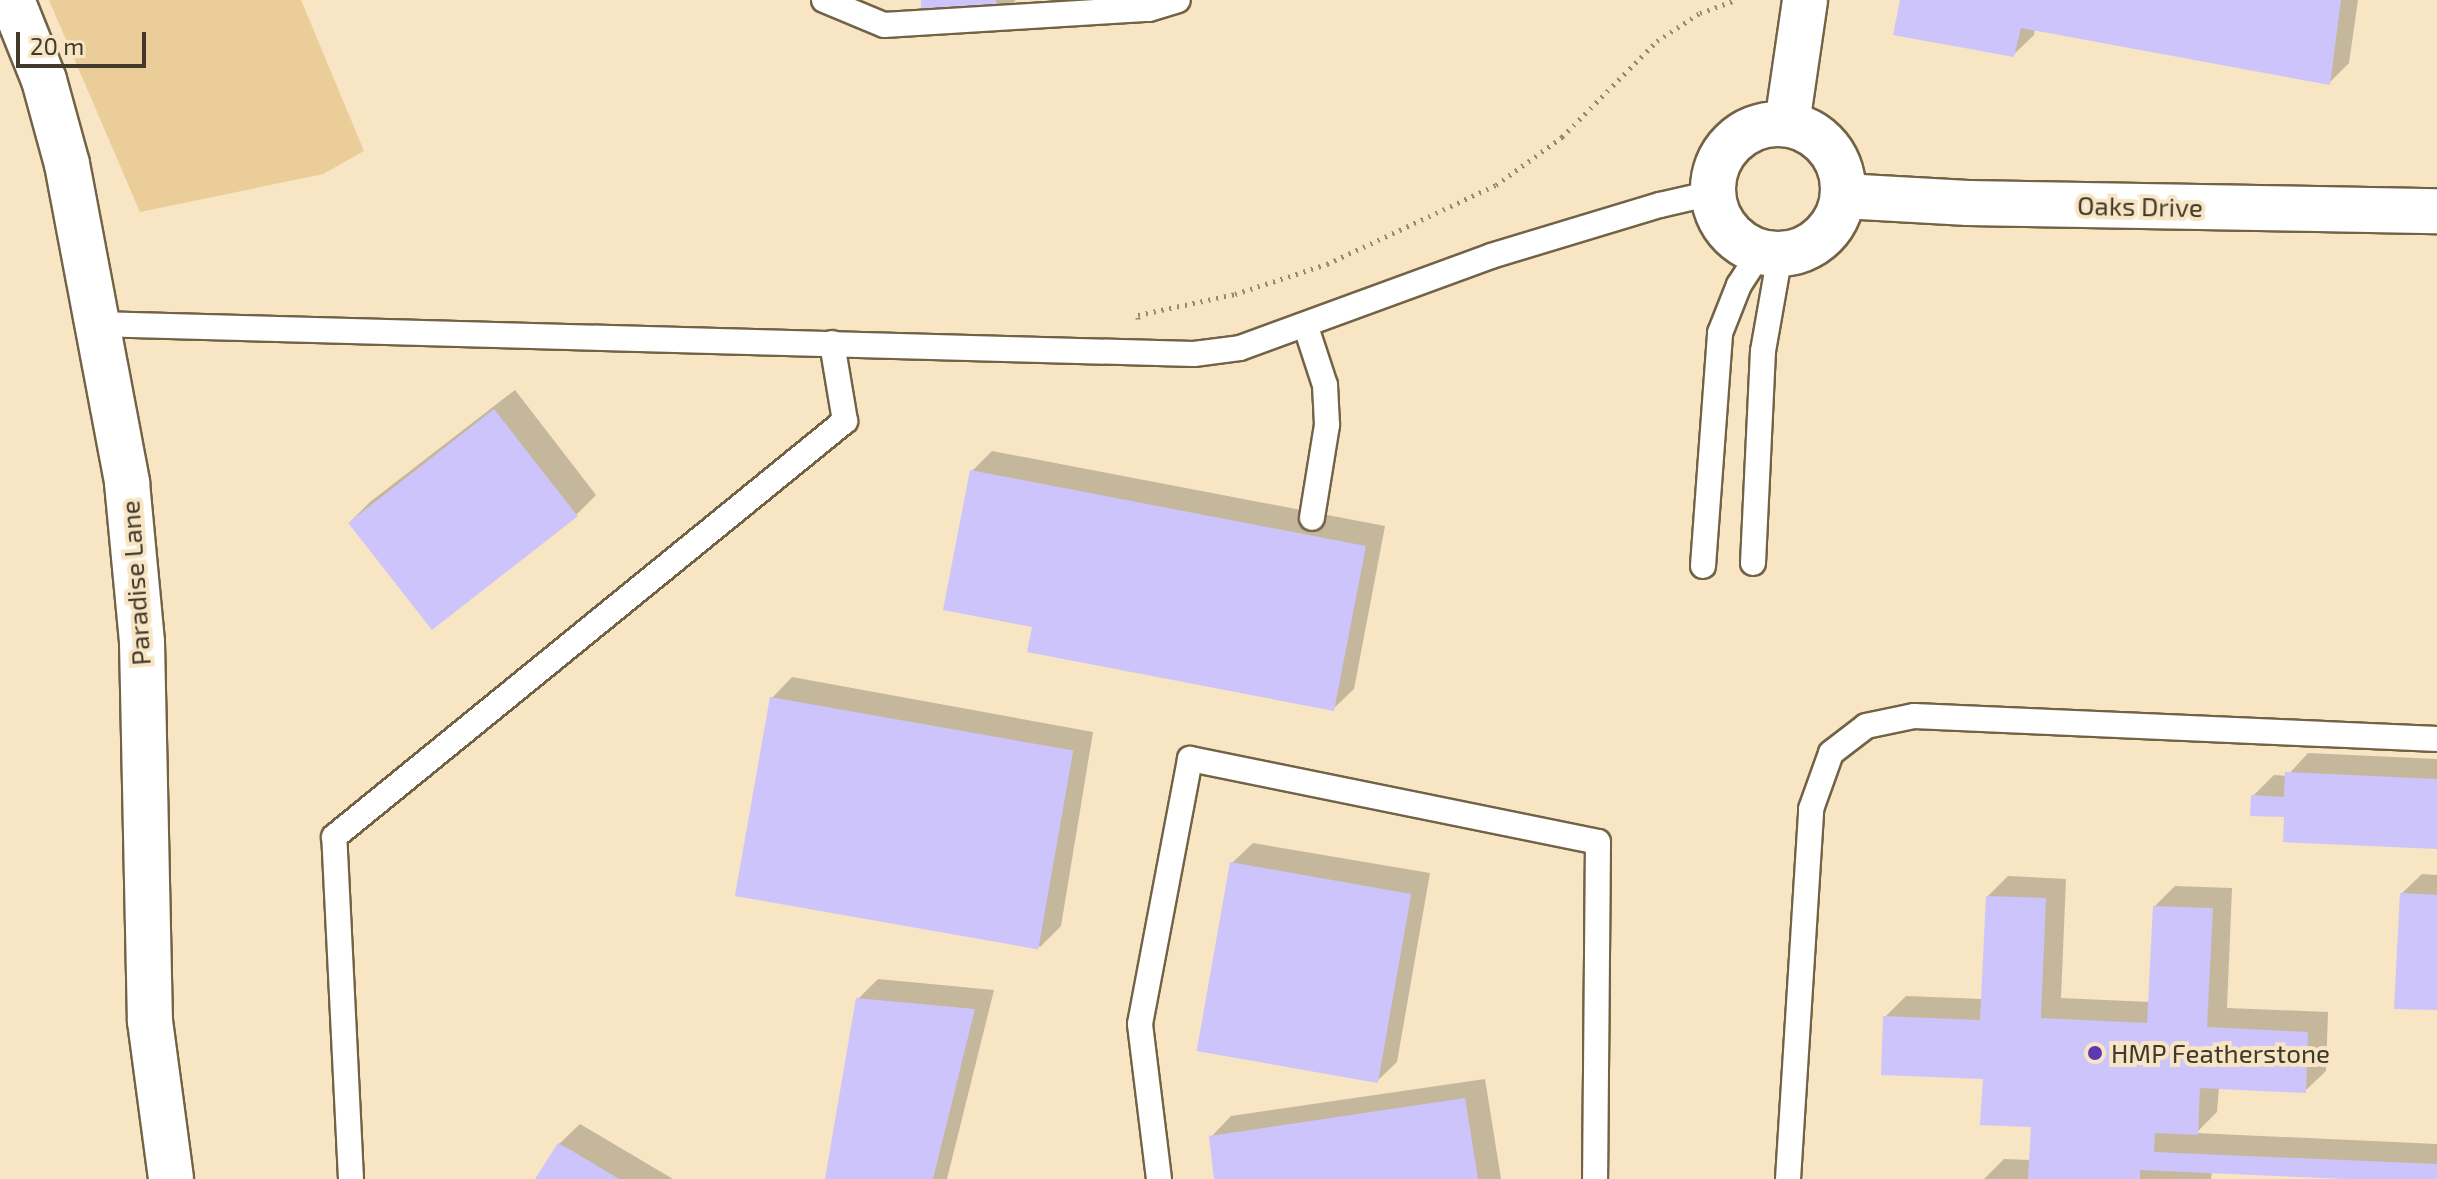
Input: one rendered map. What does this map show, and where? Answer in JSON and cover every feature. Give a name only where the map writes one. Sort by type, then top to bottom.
[{"type":"street","name":"Paradise Lane","points":[[12,0],[44,80],[67,164],[127,483],[142,642],[150,1021],[171,1179]]},
{"type":"street","points":[[1787,124],[1805,0]]},
{"type":"street","points":[[1767,124],[1787,124],[1807,131],[1824,143],[1836,159],[1842,177],[1843,196],[1839,214],[1816,243],[1770,254],[1740,243],[1723,227],[1712,193],[1718,160],[1731,143],[1748,131],[1767,124]]},
{"type":"street","name":"Oaks Drive","points":[[1843,196],[1983,204],[2437,211]]},
{"type":"lane","points":[[824,0],[884,25],[1149,9],[1178,0]]},
{"type":"lane","points":[[96,324],[1194,354],[1240,348],[1306,327],[1491,256],[1660,205],[1712,193]]},
{"type":"lane","points":[[1753,563],[1770,254]]},
{"type":"lane","points":[[1703,566],[1720,333],[1739,285],[1770,254]]},
{"type":"lane","points":[[1306,327],[1325,385],[1327,425],[1312,518]]},
{"type":"lane","points":[[351,1179],[334,837],[845,421],[832,343]]},
{"type":"lane","points":[[1788,1179],[1811,809],[1831,753],[1866,726],[1914,716],[2437,739]]},
{"type":"lane","points":[[1159,1179],[1140,1024],[1190,759],[1598,842],[1595,1179]]},
{"type":"path","points":[[1138,352],[1138,315],[1235,294],[1327,264],[1496,185],[1562,137],[1657,41],[1700,13],[1735,0]]},
{"type":"shaded area","points":[[49,0],[301,0],[364,151],[323,174],[140,212]]},
{"type":"building","points":[[921,0],[996,0],[996,23],[922,28]]},
{"type":"building","points":[[1900,0],[2341,0],[2330,85],[2021,28],[2014,57],[1893,35]]},
{"type":"building","points":[[494,409],[578,516],[432,630],[348,523]]},
{"type":"building","points":[[970,470],[1366,546],[1334,711],[1027,652],[1032,627],[943,610]]},
{"type":"building","points":[[770,697],[1073,750],[1038,949],[735,896]]},
{"type":"building","points":[[2285,772],[2437,779],[2437,849],[2283,842],[2284,817],[2250,816],[2251,795],[2284,797]]},
{"type":"building","points":[[1230,862],[1411,894],[1378,1083],[1197,1051]]},
{"type":"building","name":"HMP Featherstone","points":[[2400,893],[2437,895],[2437,1010],[2394,1009]]},
{"type":"building","name":"HMP Featherstone","points":[[1986,896],[2046,898],[2041,1018],[2147,1023],[2153,906],[2213,908],[2207,1027],[2308,1032],[2306,1093],[2200,1088],[2198,1135],[2155,1133],[2154,1152],[2437,1164],[2437,1179],[2346,1179],[2140,1170],[2140,1179],[2028,1179],[2031,1127],[1980,1125],[1983,1079],[1881,1075],[1883,1016],[1980,1020]]},
{"type":"building","points":[[856,998],[975,1009],[933,1179],[825,1179]]},
{"type":"building","points":[[1465,1098],[1478,1179],[1214,1179],[1209,1136]]},
{"type":"building","points":[[558,1143],[569,1149],[619,1179],[535,1179]]},
{"type":"place","name":"HMP Featherstone","points":[[2095,1053]]}]
